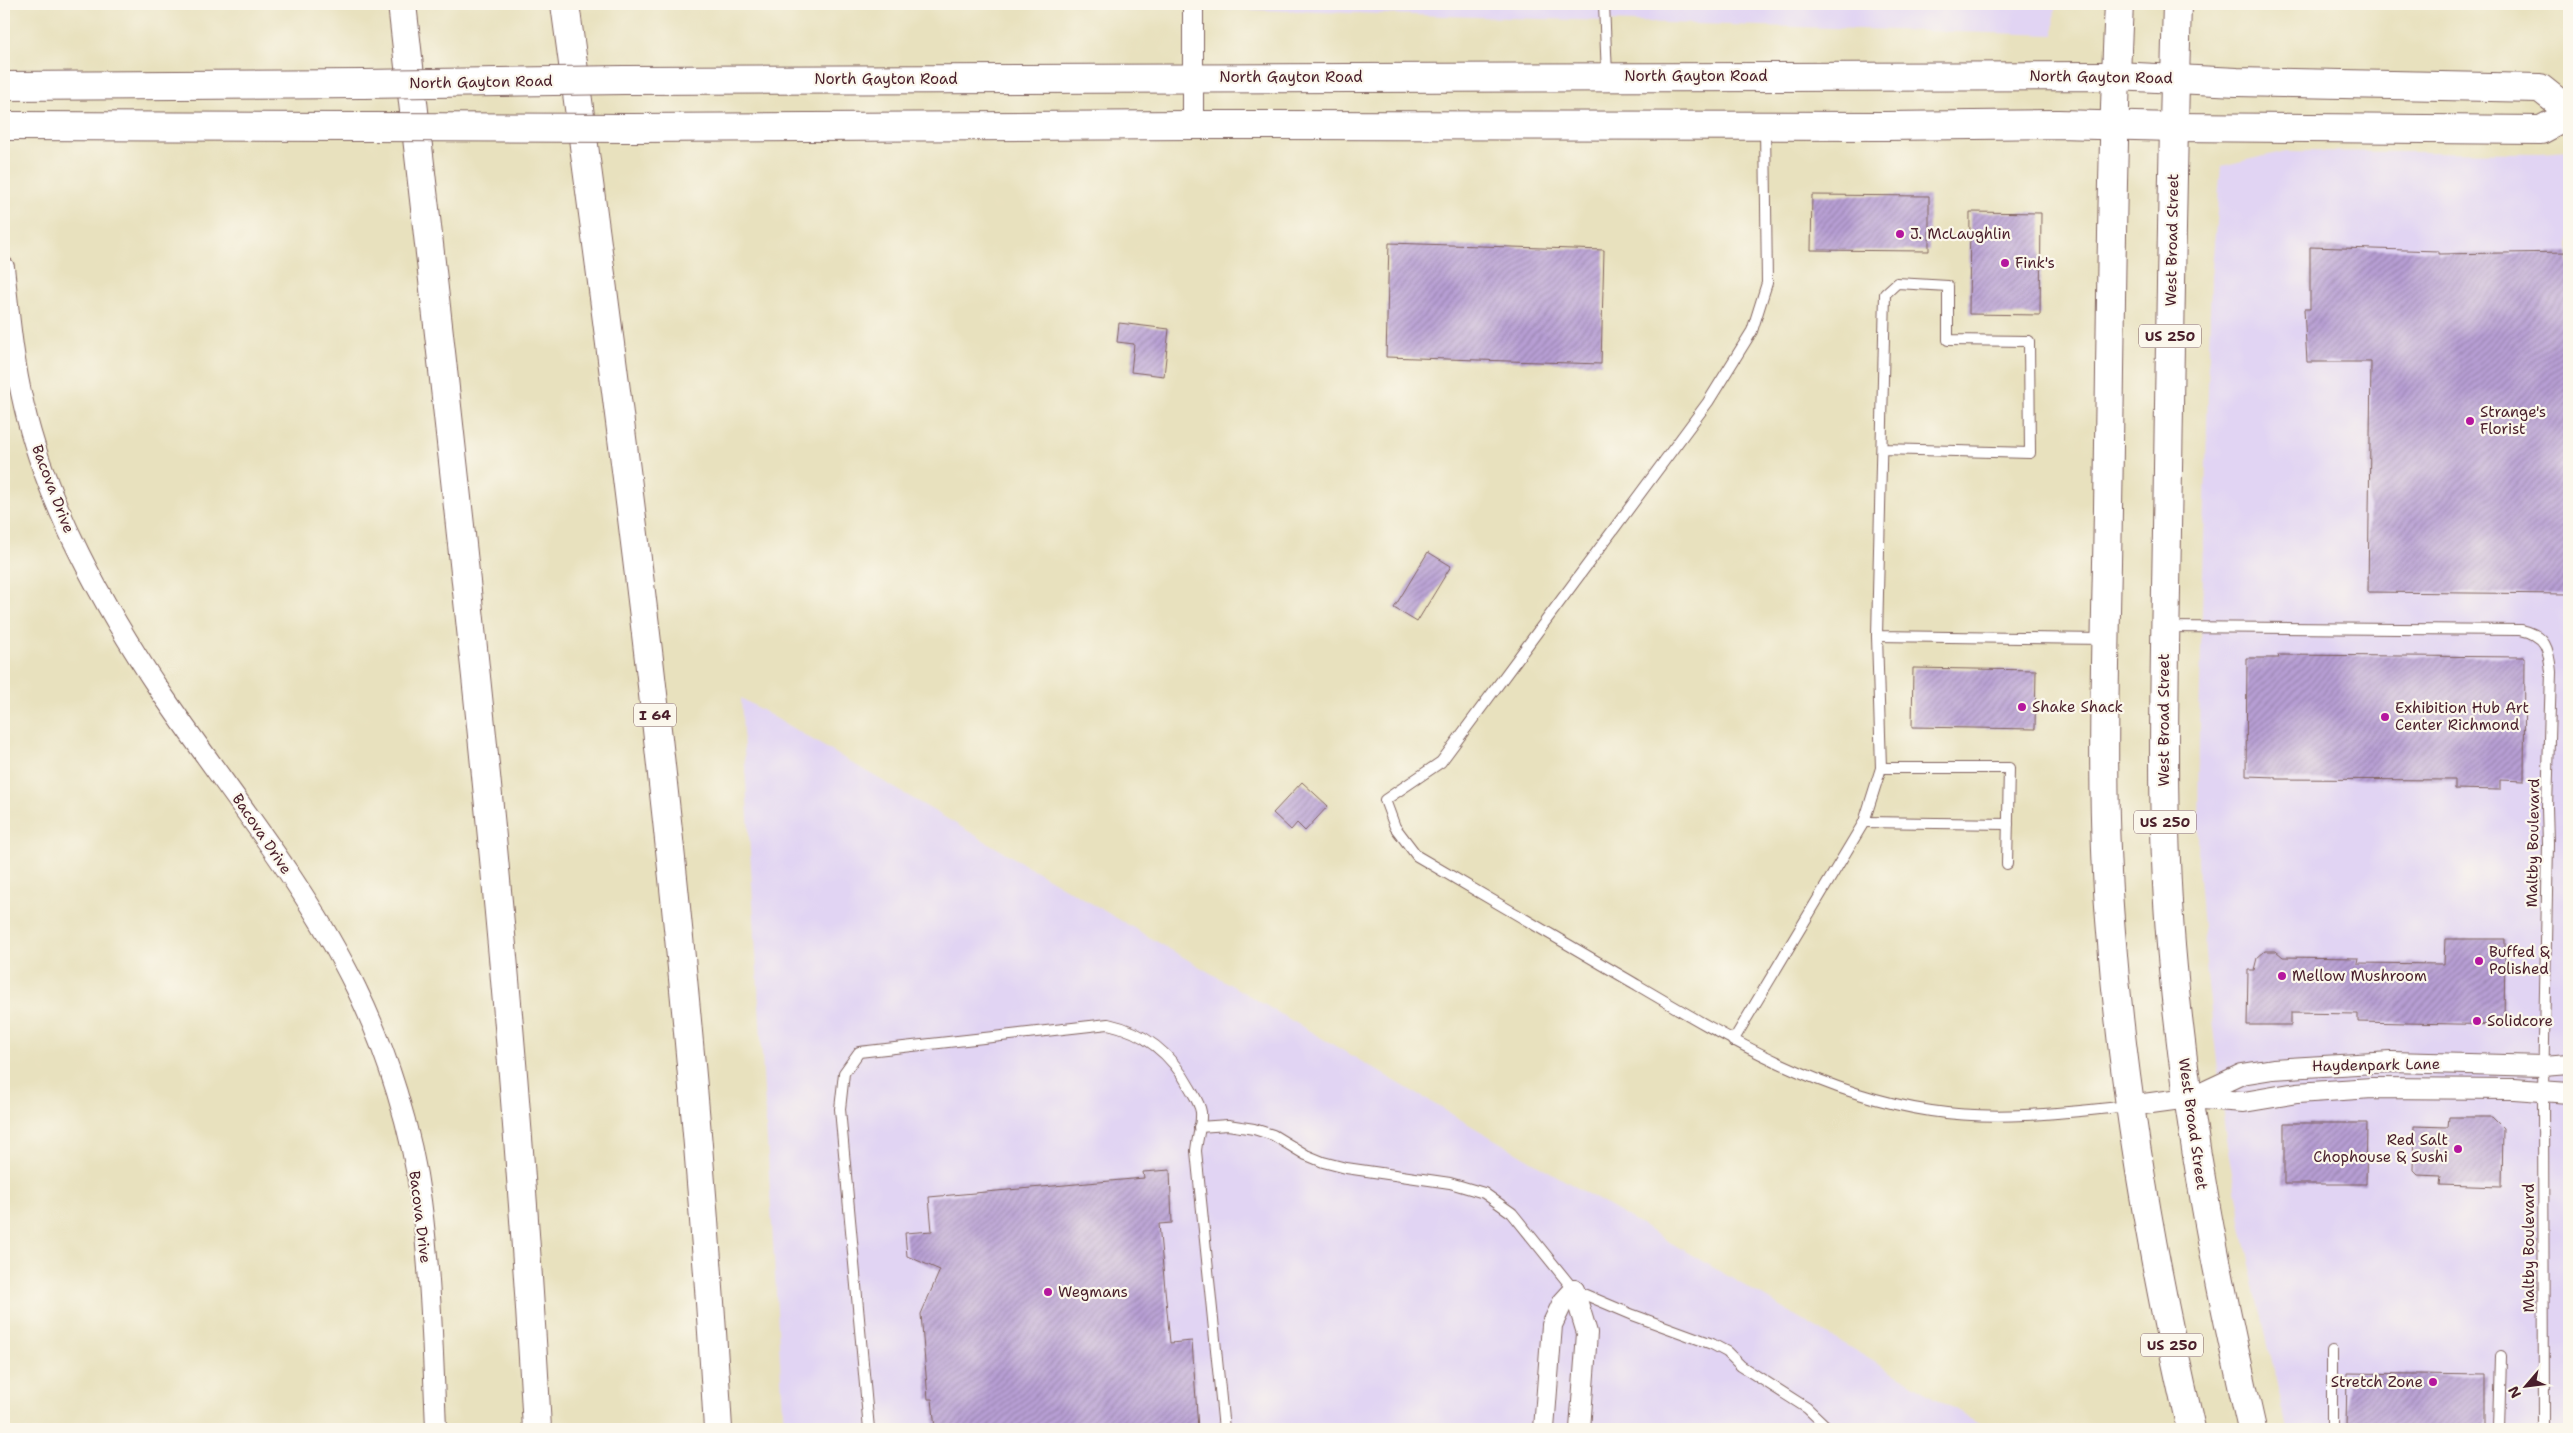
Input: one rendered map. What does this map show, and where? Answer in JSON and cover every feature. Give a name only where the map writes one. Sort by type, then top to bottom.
[{"type":"main road","points":[[402,4],[470,613],[498,886],[520,1163],[537,1429]]},
{"type":"main road","name":"I 64","points":[[565,4],[610,341],[672,867],[701,1196],[718,1429]]},
{"type":"main road","name":"US 250","points":[[2119,4],[2116,76],[2106,640],[2107,876],[2116,993],[2129,1106],[2154,1260],[2191,1429]]},
{"type":"main road","name":"West Broad Street","points":[[2176,4],[2165,627],[2165,841],[2173,970],[2188,1098],[2206,1216],[2252,1429]]},
{"type":"main road","name":"North Gayton Road","points":[[4,86],[624,80],[2116,76],[2237,82],[2540,88],[2569,111]]},
{"type":"main road","points":[[4,126],[631,128],[1193,125],[2115,125],[2541,130],[2569,115]]},
{"type":"street","points":[[1193,4],[1193,125]]},
{"type":"street","name":"Bacova Drive","points":[[4,268],[13,352],[24,408],[44,470],[69,530],[126,639],[315,912],[357,990],[382,1051],[406,1124],[421,1199],[432,1324],[436,1429]]},
{"type":"street","name":"Haydenpark Lane","points":[[2188,1098],[2242,1074],[2273,1069],[2391,1062],[2544,1066],[2569,1064]]},
{"type":"street","name":"Haydenpark Lane","points":[[2129,1106],[2188,1098],[2244,1102],[2297,1093],[2372,1088],[2543,1090],[2569,1093]]},
{"type":"street","points":[[1544,1429],[1552,1325],[1563,1302],[1574,1290]]},
{"type":"street","points":[[1574,1290],[1587,1334],[1580,1429]]},
{"type":"lane","points":[[1604,4],[1607,76]]},
{"type":"lane","points":[[1765,126],[1767,283],[1752,331],[1708,402],[1441,762],[1385,800],[1395,827],[1417,856],[1734,1041],[1799,1074],[1833,1086],[1931,1111],[2006,1117],[2129,1106]]},
{"type":"lane","points":[[1734,1041],[1864,822],[1881,768],[1877,636],[1885,294],[1896,283],[1948,286],[1948,340],[2029,341],[2030,453],[1882,449]]},
{"type":"lane","name":"Maltby Boulevard","points":[[2165,627],[2521,630],[2533,632],[2545,643],[2550,654],[2551,672],[2543,1090],[2544,1429]]},
{"type":"lane","points":[[1877,636],[2106,640]]},
{"type":"lane","points":[[1881,768],[2009,768],[2007,864]]},
{"type":"lane","points":[[1864,822],[2008,824]]},
{"type":"lane","points":[[869,1429],[840,1108],[844,1073],[859,1052],[1108,1024],[1129,1028],[1147,1038],[1181,1072],[1201,1112],[1196,1151],[1224,1429]]},
{"type":"lane","points":[[1199,1127],[1228,1125],[1254,1129],[1274,1135],[1306,1155],[1323,1162],[1346,1168],[1450,1183],[1484,1194],[1512,1214],[1574,1290],[1633,1315],[1712,1344],[1727,1352],[1741,1366],[1794,1399],[1829,1429]]},
{"type":"lane","points":[[2332,1352],[2332,1429]]},
{"type":"lane","points":[[2499,1429],[2502,1356]]},
{"type":"shaded area","points":[[1221,4],[2055,4],[2054,35],[1221,9]]},
{"type":"shaded area","points":[[2286,151],[2540,153],[2569,151],[2569,1429],[2287,1429],[2243,1233],[2226,1139],[2207,976],[2198,865],[2199,723],[2211,278],[2221,166]]},
{"type":"shaded area","points":[[741,698],[1989,1429],[784,1429]]},
{"type":"building","points":[[1812,195],[1929,196],[1929,251],[1811,250]]},
{"type":"building","name":"Fink's","points":[[1970,212],[2041,213],[2040,315],[1969,314]]},
{"type":"building","points":[[1389,243],[1604,250],[1601,364],[1386,357]]},
{"type":"building","name":"Strange's Florist","points":[[2310,247],[2438,251],[2438,254],[2569,252],[2569,594],[2368,592],[2371,362],[2307,362],[2304,309],[2310,309]]},
{"type":"building","points":[[1119,323],[1169,329],[1164,376],[1131,372],[1134,344],[1117,342]]},
{"type":"building","points":[[1428,552],[1451,566],[1417,622],[1394,608]]},
{"type":"building","name":"Exhibition Hub Art Center Richmond","points":[[2278,655],[2525,657],[2524,781],[2500,780],[2500,790],[2455,789],[2455,780],[2276,779],[2276,777],[2246,776],[2247,658],[2279,658]]},
{"type":"building","points":[[1913,668],[2036,670],[2035,729],[1912,727]]},
{"type":"building","points":[[1302,782],[1328,806],[1305,831],[1297,823],[1291,830],[1273,813]]},
{"type":"building","points":[[2445,939],[2505,939],[2504,1025],[2358,1022],[2358,1014],[2291,1013],[2291,1025],[2247,1025],[2248,970],[2254,970],[2257,958],[2265,951],[2276,951],[2283,957],[2358,958],[2357,963],[2444,964]]},
{"type":"building","name":"Red Salt Chophouse & Sushi","points":[[2449,1117],[2492,1117],[2503,1128],[2502,1187],[2440,1185],[2441,1176],[2418,1175],[2413,1170],[2414,1126],[2448,1127]]},
{"type":"building","points":[[2284,1123],[2367,1123],[2366,1184],[2284,1184]]},
{"type":"building","name":"Wegmans","points":[[1170,1170],[1172,1223],[1159,1224],[1170,1343],[1192,1341],[1198,1429],[935,1429],[932,1399],[928,1399],[921,1314],[940,1270],[907,1256],[905,1233],[932,1231],[929,1197],[1144,1178],[1143,1172]]},
{"type":"building","points":[[2347,1373],[2486,1375],[2486,1429],[2346,1429]]},
{"type":"place","name":"J. McLaughlin","points":[[1900,234]]},
{"type":"place","name":"Fink's","points":[[2005,263]]},
{"type":"place","name":"Strange's Florist","points":[[2470,421]]},
{"type":"place","name":"Shake Shack","points":[[2022,707]]},
{"type":"place","name":"Exhibition Hub Art Center Richmond","points":[[2385,717]]},
{"type":"place","name":"Buffed & Polished","points":[[2479,961]]},
{"type":"place","name":"Mellow Mushroom","points":[[2282,976]]},
{"type":"place","name":"Solidcore","points":[[2477,1021]]},
{"type":"place","name":"Red Salt Chophouse & Sushi","points":[[2458,1149]]},
{"type":"place","name":"Wegmans","points":[[1048,1292]]},
{"type":"place","name":"Stretch Zone","points":[[2433,1382]]}]
